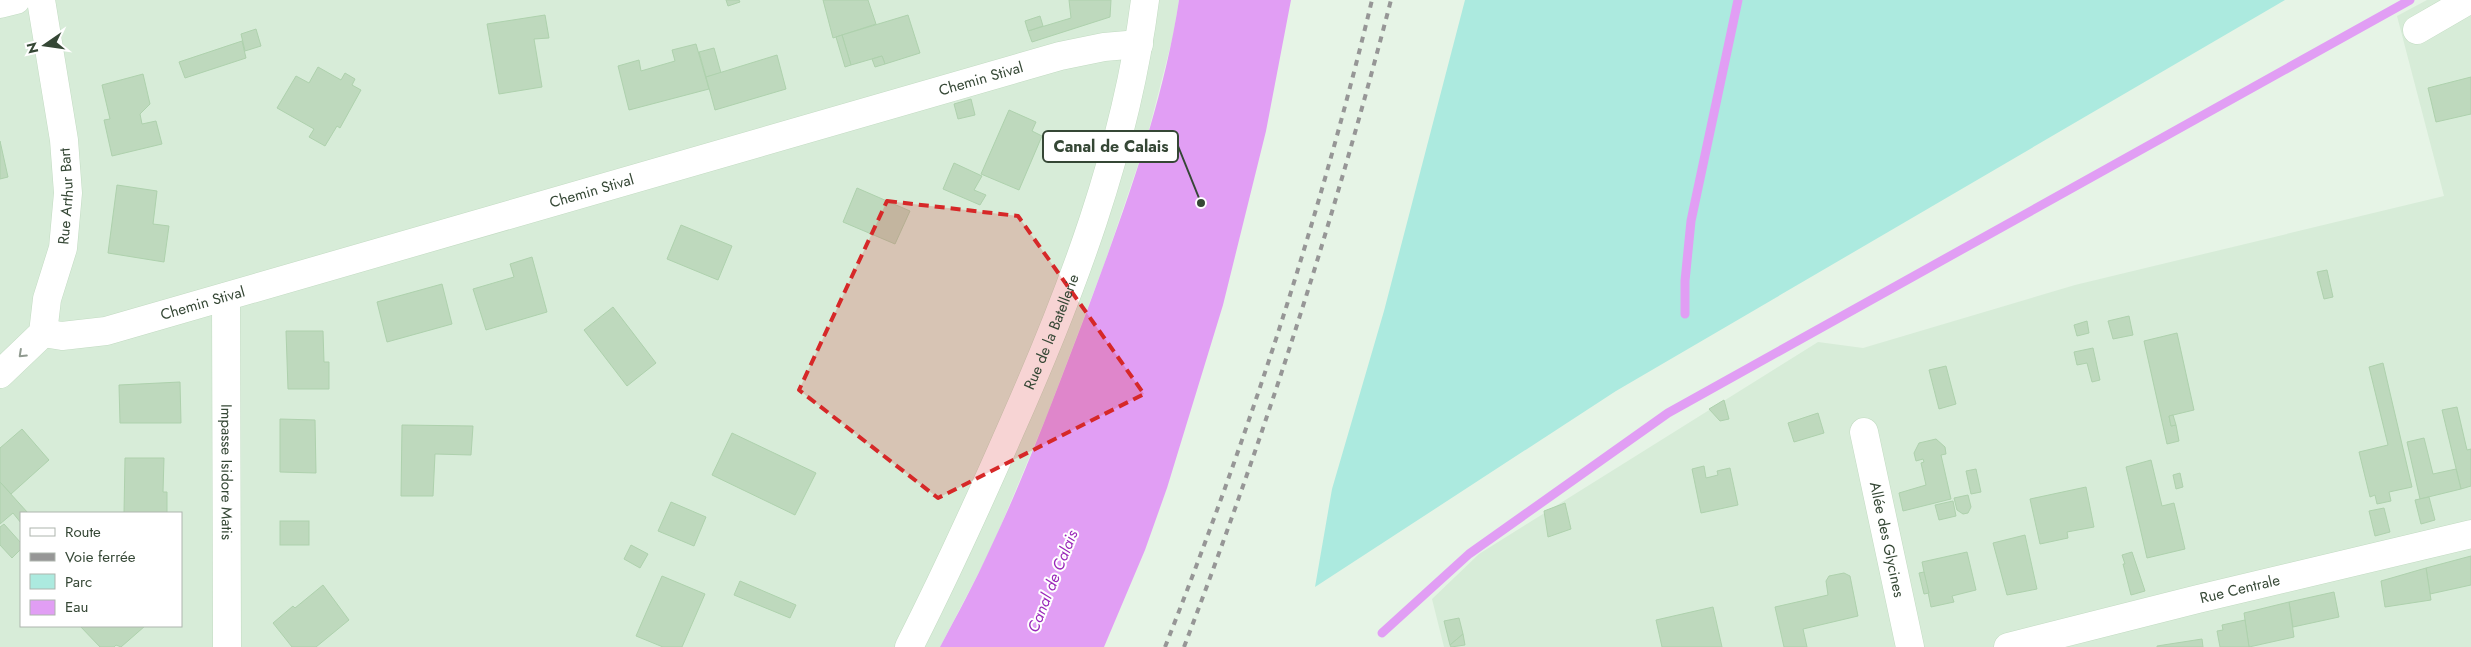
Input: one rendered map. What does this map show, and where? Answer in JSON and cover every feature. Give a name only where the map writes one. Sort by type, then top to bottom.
[{"type":"street","points":[[0,4],[16,0]]},
{"type":"street","name":"Rue Arthur Bart","points":[[41,0],[64,140],[68,193],[63,248],[47,299],[43,333]]},
{"type":"street","name":"Rue de la Batellerie","points":[[909,647],[983,493],[1037,371],[1098,208],[1122,120],[1139,44],[1144,0]]},
{"type":"street","points":[[2417,30],[2469,0]]},
{"type":"street","name":"Chemin Stival","points":[[43,333],[62,336],[106,331],[1060,56],[1104,47],[1139,44]]},
{"type":"street","name":"Impasse Isidore Matis","points":[[226,297],[226,647]]},
{"type":"street","points":[[0,374],[43,333]]},
{"type":"street","name":"Allée des Glycines","points":[[1864,432],[1910,647]]},
{"type":"street","name":"Rue Centrale","points":[[2008,647],[2198,599],[2471,534]]},
{"type":"highlighted area","points":[[887,201],[1018,216],[1144,394],[938,498],[799,390]]},
{"type":"shaded area","points":[[0,0],[1179,0],[1173,36],[1146,141],[1105,262],[1047,415],[991,549],[940,647],[0,647]]},
{"type":"shaded area","points":[[2427,0],[2471,0],[2471,647],[1444,647],[1432,599],[1479,554],[1818,342],[1863,348],[2075,285],[2444,196],[2397,16]]},
{"type":"green space","points":[[1465,0],[2285,0],[1616,391],[1315,587],[1332,489],[1384,311]]},
{"type":"water","points":[[1179,0],[1291,0],[1266,131],[1223,305],[1167,488],[1145,550],[1104,647],[940,647],[1004,520],[1088,308],[1129,194],[1153,117],[1172,39]]},
{"type":"building","points":[[726,0],[739,0],[740,2],[728,6]]},
{"type":"building","points":[[823,0],[868,0],[876,24],[833,38]]},
{"type":"building","points":[[1069,0],[1111,0],[1110,17],[1032,42],[1028,31],[1071,18]]},
{"type":"building","points":[[545,15],[549,38],[534,39],[542,87],[499,94],[487,24]]},
{"type":"building","points":[[908,15],[920,53],[885,64],[882,56],[851,65],[842,35]]},
{"type":"building","points":[[1040,16],[1043,26],[1028,31],[1025,21]]},
{"type":"building","points":[[256,29],[261,46],[245,51],[241,34]]},
{"type":"building","points":[[842,35],[851,65],[845,67],[836,37]]},
{"type":"building","points":[[242,41],[246,58],[185,78],[179,62]]},
{"type":"building","points":[[696,44],[709,89],[629,110],[618,66],[639,60],[641,71],[675,61],[672,50]]},
{"type":"building","points":[[714,48],[721,73],[706,77],[699,52]]},
{"type":"building","points":[[777,55],[786,89],[715,110],[706,77]]},
{"type":"building","points":[[882,56],[885,64],[875,67],[872,59]]},
{"type":"building","points":[[318,67],[341,80],[345,73],[355,79],[352,85],[361,90],[340,128],[337,126],[325,146],[309,137],[314,129],[277,108],[296,76],[309,83]]},
{"type":"building","points":[[143,74],[150,104],[140,114],[142,124],[156,121],[162,144],[112,156],[104,120],[110,119],[102,85]]},
{"type":"building","points":[[2471,77],[2471,114],[2436,122],[2428,88]]},
{"type":"building","points":[[971,99],[975,115],[958,119],[954,104]]},
{"type":"building","points":[[1009,110],[1036,122],[1032,131],[1042,136],[1019,190],[981,174]]},
{"type":"building","points":[[0,141],[8,177],[0,179]]},
{"type":"building","points":[[954,163],[982,176],[974,190],[986,195],[980,205],[943,189]]},
{"type":"building","points":[[117,185],[157,191],[153,224],[169,226],[164,262],[108,253]]},
{"type":"building","points":[[857,188],[910,211],[895,244],[843,222]]},
{"type":"building","points":[[681,225],[732,246],[718,280],[667,259]]},
{"type":"building","points":[[532,257],[547,312],[486,330],[473,289],[514,277],[510,264]]},
{"type":"building","points":[[2327,270],[2333,297],[2324,299],[2317,272]]},
{"type":"building","points":[[442,284],[452,324],[387,342],[377,302]]},
{"type":"building","points":[[613,307],[656,363],[627,386],[584,330]]},
{"type":"building","points":[[2129,316],[2133,335],[2113,339],[2108,321]]},
{"type":"building","points":[[2087,321],[2089,333],[2077,336],[2074,325]]},
{"type":"building","points":[[286,331],[323,331],[324,362],[329,362],[329,389],[288,389]]},
{"type":"building","points":[[2177,333],[2194,410],[2169,416],[2171,426],[2176,425],[2179,441],[2167,444],[2144,341]]},
{"type":"building","points":[[2093,348],[2100,380],[2092,382],[2087,363],[2077,365],[2074,352]]},
{"type":"building","points":[[2383,363],[2412,487],[2389,492],[2391,501],[2377,504],[2375,495],[2370,497],[2359,452],[2388,445],[2369,367]]},
{"type":"building","points":[[1946,366],[1956,404],[1939,409],[1929,370]]},
{"type":"building","points":[[180,382],[181,423],[120,423],[119,385]]},
{"type":"building","points":[[1724,400],[1729,419],[1720,421],[1709,409]]},
{"type":"building","points":[[2457,407],[2467,450],[2471,449],[2471,486],[2461,489],[2442,410]]},
{"type":"building","points":[[1818,413],[1824,433],[1794,442],[1788,423]]},
{"type":"building","points":[[2173,415],[2176,425],[2171,426],[2169,416]]},
{"type":"building","points":[[280,419],[315,420],[316,473],[280,472]]},
{"type":"building","points":[[402,425],[473,426],[471,455],[435,454],[433,496],[401,496]]},
{"type":"building","points":[[22,429],[49,460],[11,494],[0,482],[0,448]]},
{"type":"building","points":[[732,433],[816,473],[795,515],[712,475]]},
{"type":"building","points":[[2424,438],[2433,474],[2456,469],[2461,489],[2420,499],[2407,442]]},
{"type":"building","points":[[1936,439],[1945,447],[1946,454],[1941,455],[1951,499],[1903,511],[1899,493],[1926,485],[1921,463],[1924,462],[1923,459],[1916,461],[1914,453],[1919,443]]},
{"type":"building","points":[[125,458],[164,458],[163,492],[167,492],[167,512],[124,512]]},
{"type":"building","points":[[2151,460],[2162,506],[2174,503],[2185,549],[2147,558],[2126,467]]},
{"type":"building","points":[[1704,466],[1706,478],[1718,475],[1717,471],[1730,468],[1738,505],[1701,513],[1692,469]]},
{"type":"building","points":[[1976,469],[1981,492],[1971,494],[1966,471]]},
{"type":"building","points":[[2180,473],[2183,487],[2176,489],[2173,475]]},
{"type":"building","points":[[0,482],[27,512],[20,512],[20,522],[13,513],[0,524]]},
{"type":"building","points":[[2086,487],[2094,527],[2067,532],[2068,538],[2040,544],[2030,499]]},
{"type":"building","points":[[1968,495],[1971,507],[1968,513],[1963,514],[1957,510],[1954,498]]},
{"type":"building","points":[[2429,497],[2435,520],[2421,524],[2415,500]]},
{"type":"building","points":[[1953,501],[1956,516],[1939,520],[1935,505]]},
{"type":"building","points":[[671,502],[706,517],[694,546],[658,531]]},
{"type":"building","points":[[1565,503],[1571,529],[1548,537],[1544,511]]},
{"type":"building","points":[[2384,508],[2390,532],[2375,536],[2369,511]]},
{"type":"building","points":[[280,521],[309,521],[309,545],[280,545]]},
{"type":"building","points":[[4,524],[20,542],[20,550],[12,558],[0,545],[0,527]]},
{"type":"building","points":[[2025,535],[2037,589],[2007,595],[1993,543]]},
{"type":"building","points":[[631,545],[648,554],[640,568],[624,559]]},
{"type":"building","points":[[1967,552],[1976,590],[1952,596],[1954,602],[1931,607],[1922,562]]},
{"type":"building","points":[[2132,552],[2145,591],[2131,595],[2122,555]]},
{"type":"building","points":[[2471,556],[2471,585],[2430,594],[2426,568]]},
{"type":"building","points":[[2426,568],[2431,600],[2385,607],[2381,581]]},
{"type":"building","points":[[1924,572],[1929,593],[1924,594],[1919,573]]},
{"type":"building","points":[[1844,573],[1850,576],[1858,616],[1803,629],[1807,647],[1784,647],[1775,607],[1828,595],[1826,581],[1829,576]]},
{"type":"building","points":[[662,576],[705,594],[682,647],[663,647],[636,636]]},
{"type":"building","points":[[740,581],[796,605],[790,618],[734,595]]},
{"type":"building","points":[[323,585],[349,620],[316,647],[292,647],[273,623]]},
{"type":"building","points":[[2334,592],[2339,617],[2293,627],[2289,602]]},
{"type":"building","points":[[2289,602],[2294,637],[2249,647],[2244,613]]},
{"type":"building","points":[[1713,607],[1722,647],[1662,647],[1656,620]]},
{"type":"building","points":[[1459,618],[1463,634],[1450,645],[1444,621]]},
{"type":"building","points":[[2245,620],[2249,647],[2220,647],[2217,631],[2223,630],[2222,625]]},
{"type":"building","points":[[81,627],[144,627],[121,647],[116,645],[114,647],[100,647]]},
{"type":"building","points":[[1463,634],[1465,645],[1451,647],[1450,645]]},
{"type":"building","points":[[2202,639],[2203,647],[2157,647],[2157,646]]},
{"type":"waterway","points":[[1685,314],[1685,281],[1691,221],[1738,0]]},
{"type":"waterway","points":[[1382,633],[1469,554],[1668,413],[2410,0]]},
{"type":"railway","points":[[1165,647],[1225,488],[1280,327],[1329,164],[1372,0]]},
{"type":"railway","points":[[1184,647],[1243,487],[1322,245],[1391,0]]},
{"type":"place","name":"Canal de Calais","points":[[1201,203]]}]
